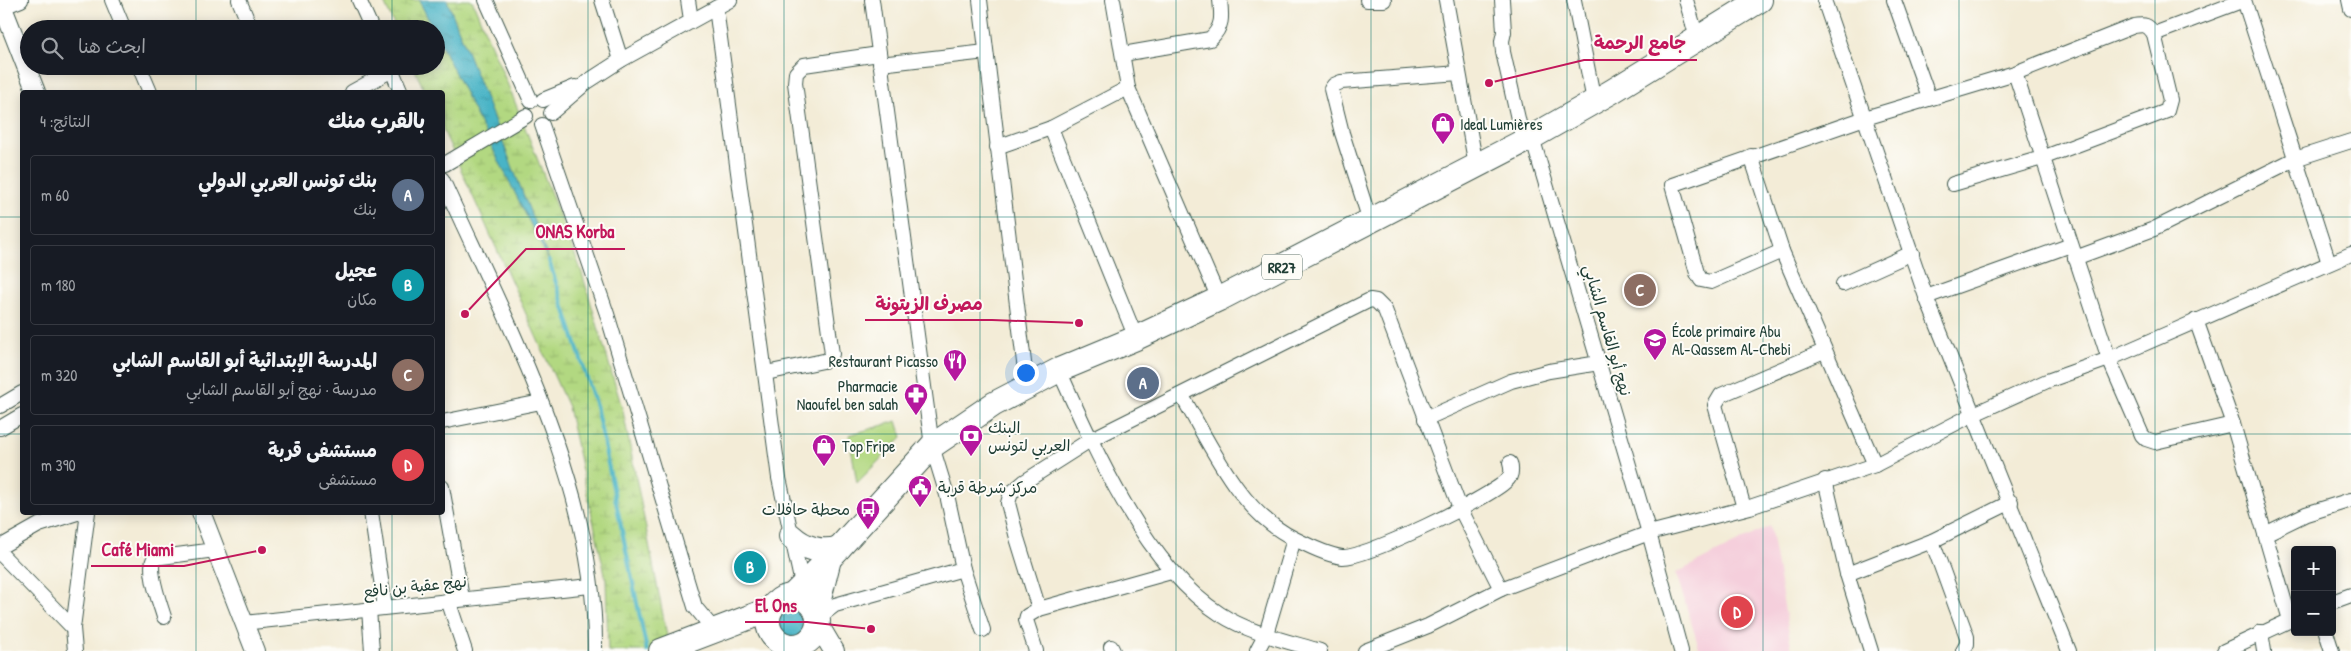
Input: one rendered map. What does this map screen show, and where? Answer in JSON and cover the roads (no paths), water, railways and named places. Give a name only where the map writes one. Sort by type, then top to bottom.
[{"type":"highway","name":"RR27","points":[[678,645],[771,609],[777,601],[797,590],[834,553],[932,446],[987,408],[1059,370],[1136,338],[1219,299],[1528,139],[1760,0]]},
{"type":"highway","points":[[791,536],[816,550],[834,553]]},
{"type":"highway","name":"RR27","points":[[762,651],[799,646],[815,634],[817,618],[834,553]]},
{"type":"highway","points":[[797,590],[806,600],[817,618]]},
{"type":"highway","points":[[771,609],[768,618],[768,628],[773,637],[792,647]]},
{"type":"main road","points":[[817,618],[834,651]]},
{"type":"street","points":[[20,52],[1,4],[21,0]]},
{"type":"street","points":[[112,0],[120,20]]},
{"type":"street","points":[[239,0],[247,20]]},
{"type":"street","points":[[359,0],[368,20]]},
{"type":"street","points":[[486,0],[537,101],[549,105],[551,113]]},
{"type":"street","points":[[602,0],[621,60]]},
{"type":"street","points":[[688,0],[691,20]]},
{"type":"street","points":[[524,118],[534,124],[542,125],[548,120],[551,113],[587,82],[621,60],[730,0]]},
{"type":"street","points":[[872,0],[932,446],[947,495],[963,569],[983,630]]},
{"type":"street","points":[[980,0],[1027,387]]},
{"type":"street","points":[[1113,0],[1128,88],[1219,299]]},
{"type":"street","points":[[1123,54],[1210,39],[1218,32],[1222,24],[1220,0]]},
{"type":"street","points":[[1367,0],[1384,0]]},
{"type":"street","points":[[1446,0],[1476,166]]},
{"type":"street","name":"نهج أبو القاسم الشابي","points":[[1502,0],[1504,32],[1502,52],[1599,363],[1681,651]]},
{"type":"street","points":[[1574,0],[1594,101]]},
{"type":"street","points":[[1686,0],[1697,38]]},
{"type":"street","points":[[1824,0],[1926,297],[1972,415],[2011,502],[2069,651]]},
{"type":"street","points":[[1894,0],[1929,98]]},
{"type":"street","points":[[2154,34],[2244,0],[2329,263]]},
{"type":"street","points":[[2350,0],[2351,9]]},
{"type":"street","points":[[716,8],[779,478],[791,536],[797,590]]},
{"type":"street","points":[[1782,251],[1711,282],[1701,280],[1697,273],[1672,185],[1866,118],[2015,73],[2134,26],[2147,25],[2154,34],[2170,100],[2167,112],[2042,158],[1953,184]]},
{"type":"street","points":[[766,373],[828,360],[832,354],[794,82],[796,73],[804,65],[986,52]]},
{"type":"street","points":[[1370,221],[1342,133],[1331,89],[1341,82],[1459,73]]},
{"type":"street","points":[[2015,73],[2109,359],[2140,431],[2146,439],[2155,442],[2233,424]]},
{"type":"street","points":[[29,75],[35,90]]},
{"type":"street","points":[[143,75],[149,90]]},
{"type":"street","points":[[355,90],[380,75]]},
{"type":"street","points":[[394,75],[400,90]]},
{"type":"street","points":[[445,174],[447,172],[447,161],[524,118],[526,108],[537,101],[587,82]]},
{"type":"street","points":[[997,147],[1051,128],[1128,88]]},
{"type":"street","points":[[542,125],[607,314],[695,607],[715,631]]},
{"type":"street","points":[[1051,128],[1136,338]]},
{"type":"street","points":[[1926,297],[2154,229],[2296,159],[2351,141]]},
{"type":"street","points":[[1752,156],[1782,251],[1875,465]]},
{"type":"street","points":[[445,185],[542,402],[572,488],[590,586],[595,651]]},
{"type":"street","points":[[1843,284],[1912,253]]},
{"type":"street","points":[[1365,651],[1428,626],[1502,589],[1649,534],[1744,508],[1875,465],[1972,415],[2047,381],[2109,359],[2351,254]]},
{"type":"street","points":[[1039,609],[1008,503],[1011,493],[1024,482],[1090,440],[1182,396],[1370,300],[1376,301],[1384,310],[1460,508],[1502,589]]},
{"type":"street","points":[[2196,320],[2233,424],[2291,616]]},
{"type":"street","points":[[1744,508],[1715,405],[1716,400],[1721,395],[1824,351]]},
{"type":"street","points":[[1425,419],[1511,381],[1549,371],[1599,363]]},
{"type":"street","points":[[1059,370],[1090,440],[1123,500],[1171,572],[1222,616],[1266,634],[1320,651]]},
{"type":"street","points":[[0,406],[20,394]]},
{"type":"street","points":[[1182,396],[1226,470],[1252,509],[1268,523],[1294,539],[1342,557],[1359,555],[1380,547],[1460,508],[1508,480],[1512,471],[1510,464]]},
{"type":"street","points":[[445,421],[542,402]]},
{"type":"street","points":[[0,428],[20,416]]},
{"type":"street","points":[[1825,480],[1847,574],[1871,651]]},
{"type":"street","points":[[2265,534],[2306,514],[2351,500]]},
{"type":"street","points":[[1847,574],[1932,541],[2011,502]]},
{"type":"street","points":[[445,513],[455,599],[465,651]]},
{"type":"street","points":[[0,547],[39,525],[71,515]]},
{"type":"street","points":[[75,651],[73,628],[88,515]]},
{"type":"street","points":[[202,515],[255,651]]},
{"type":"street","points":[[371,515],[385,607]]},
{"type":"street","points":[[1257,651],[1266,634],[1294,539]]},
{"type":"street","points":[[1932,541],[1967,637],[1967,644],[1963,651]]},
{"type":"street","points":[[164,617],[152,573],[151,563],[154,558],[215,550]]},
{"type":"street","points":[[0,553],[73,628]]},
{"type":"street","points":[[817,618],[835,605],[963,569]]},
{"type":"street","points":[[1036,651],[1026,620],[1030,613],[1171,572]]},
{"type":"street","name":"نهج عقبة بن نافع","points":[[244,623],[590,586]]},
{"type":"street","points":[[2336,601],[2351,595]]},
{"type":"street","points":[[678,645],[695,607]]},
{"type":"street","points":[[369,609],[372,651]]},
{"type":"street","points":[[2224,651],[2291,619]]},
{"type":"street","points":[[2261,632],[2264,651]]},
{"type":"street","points":[[2327,636],[2332,651]]},
{"type":"water","points":[[419,0],[447,0],[551,265],[445,53],[445,20],[429,20]]},
{"type":"water","points":[[792,603],[806,608],[811,622],[806,636],[792,641],[778,636],[773,622],[778,608]]},
{"type":"waterway","points":[[549,261],[596,406],[647,651]]},
{"type":"place","name":"جامع الرحمة","points":[[1489,83]]},
{"type":"place","name":"Ideal Lumières","points":[[1443,145]]},
{"type":"place","name":"المدرسة الإبتدائية أبو القاسم الشابي","points":[[1640,290]]},
{"type":"place","name":"ONAS Korba","points":[[465,314]]},
{"type":"place","name":"مصرف الزيتونة","points":[[1079,323]]},
{"type":"place","name":"École primaire Abu Al-Qassem Al-Chebi","points":[[1655,361]]},
{"type":"place","name":"Restaurant Picasso","points":[[955,382]]},
{"type":"place","name":"بنك تونس العربي الدولي","points":[[1143,383]]},
{"type":"place","name":"Pharmacie Naoufel ben salah","points":[[916,416]]},
{"type":"place","name":"البنك العربي لتونس","points":[[971,457]]},
{"type":"place","name":"Top Fripe","points":[[824,467]]},
{"type":"place","name":"مركز شرطة قربة","points":[[920,508]]},
{"type":"place","name":"محطة حافلات","points":[[868,530]]},
{"type":"place","name":"Café Miami","points":[[262,550]]},
{"type":"place","name":"عجيل","points":[[750,567]]},
{"type":"place","name":"مستشفى قربة","points":[[1737,612]]},
{"type":"place","name":"El Ons","points":[[871,629]]}]
